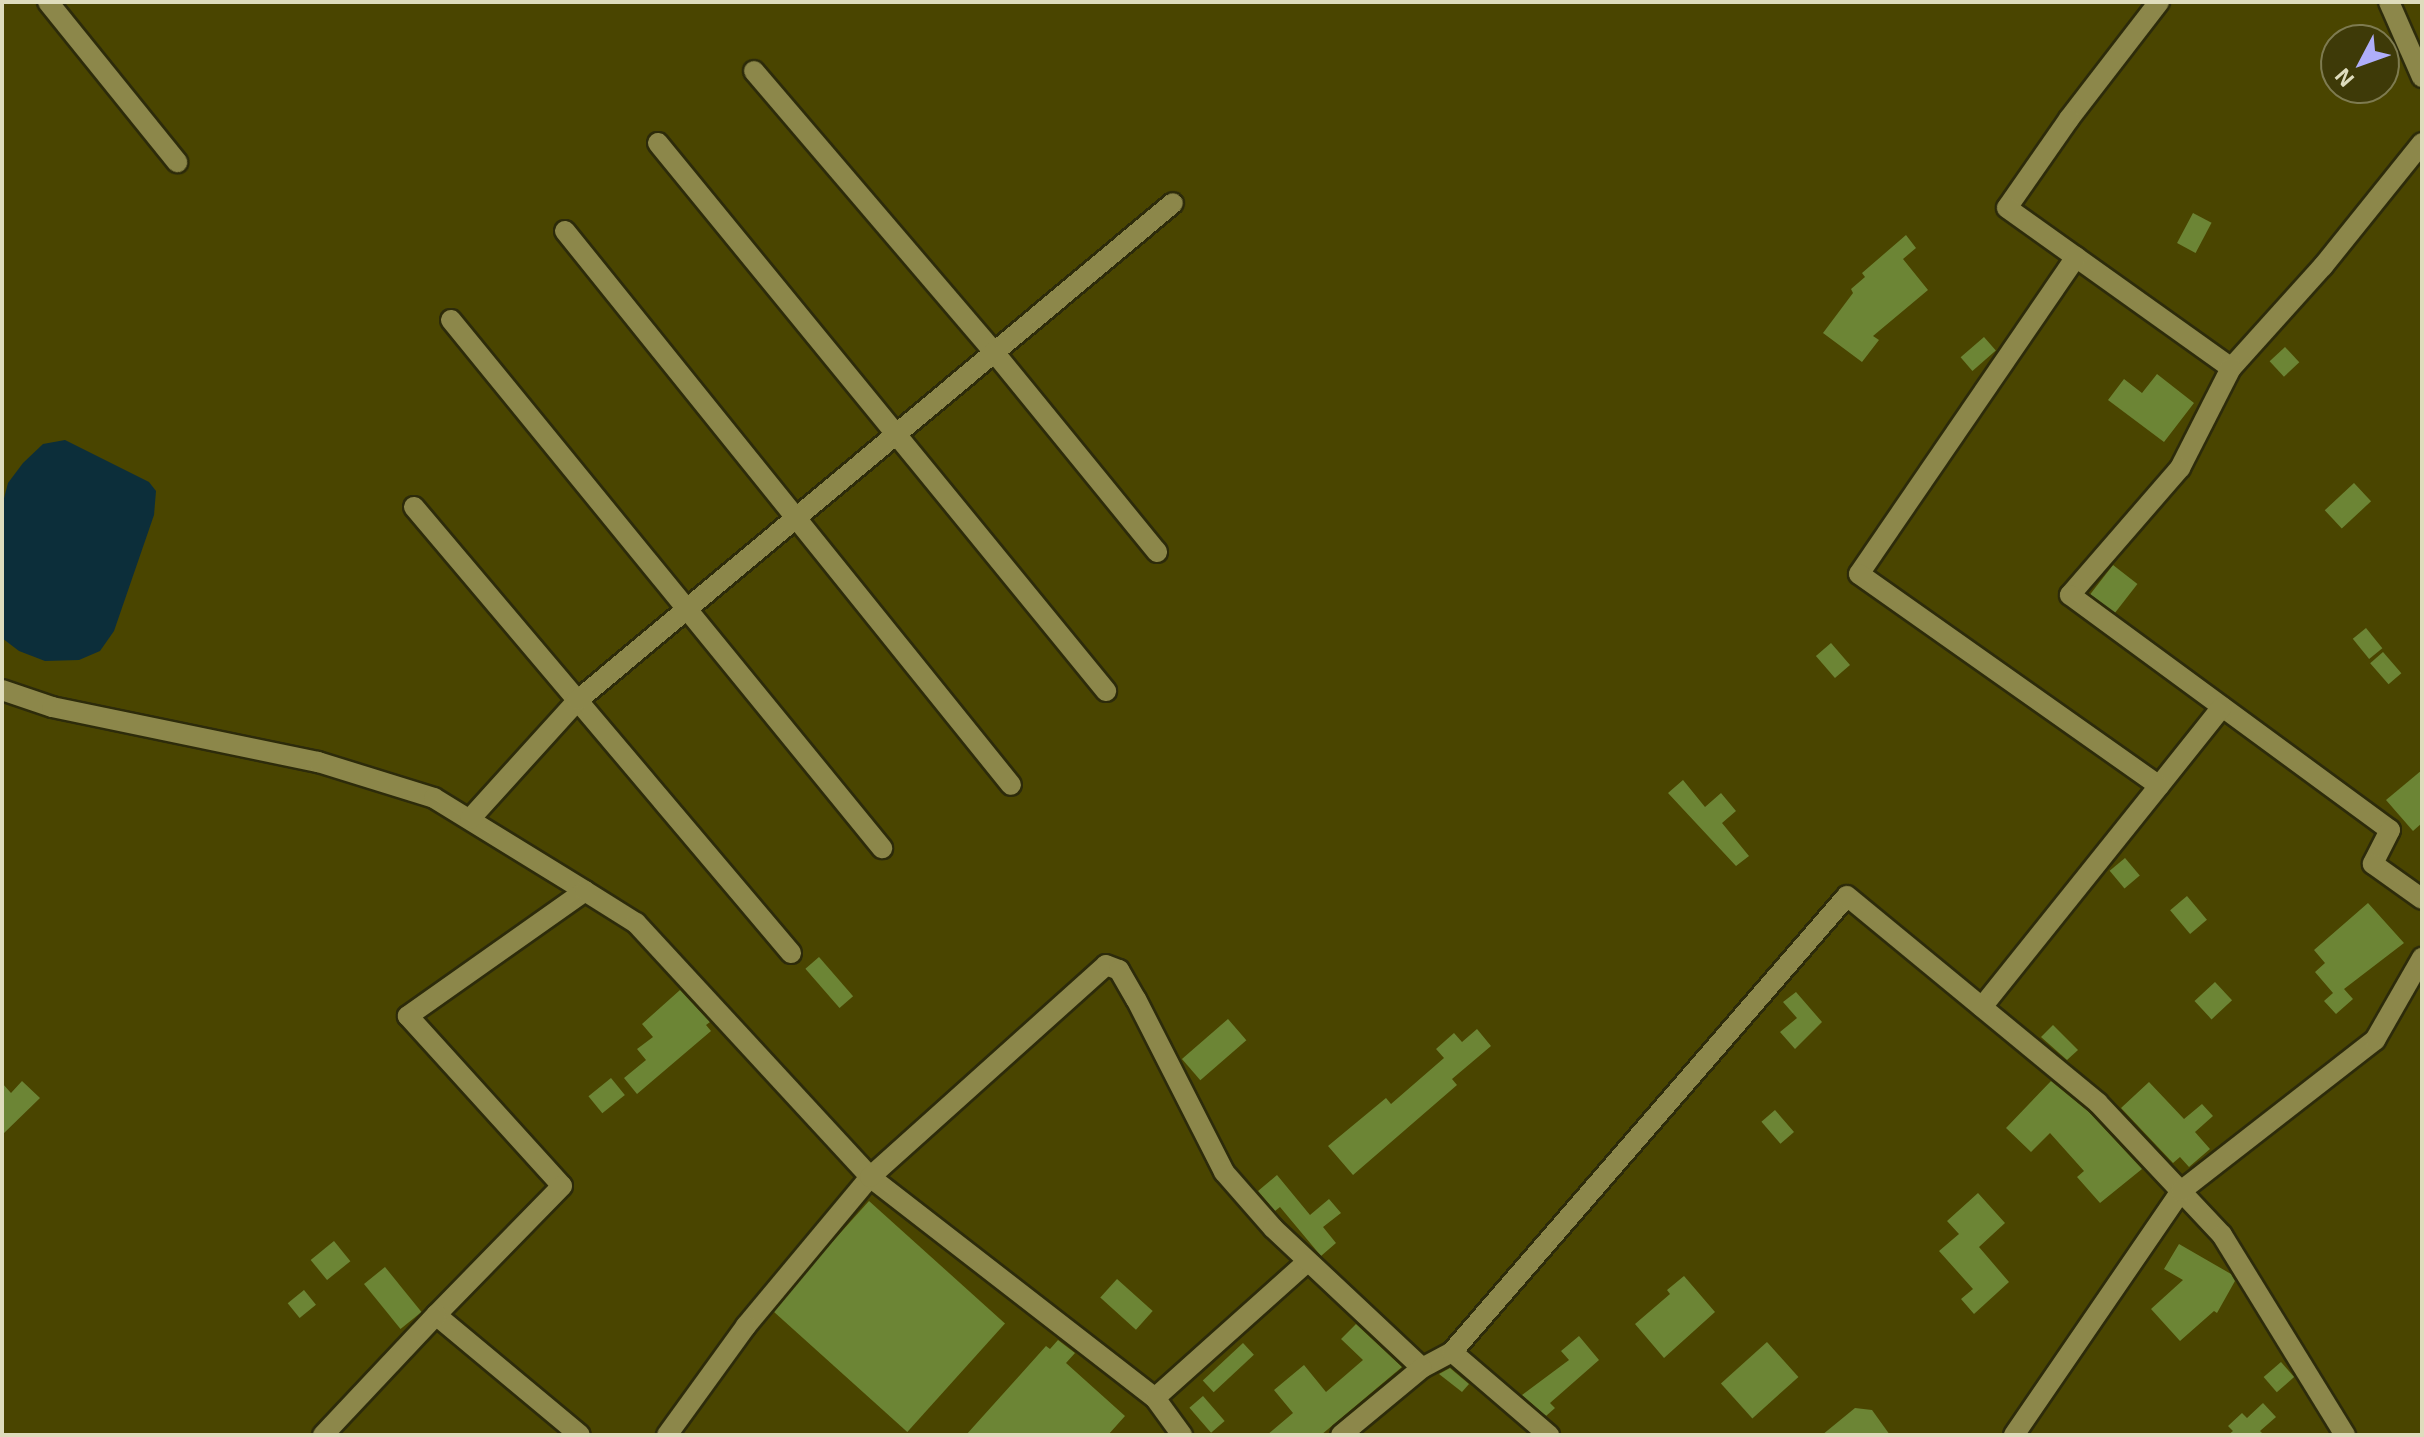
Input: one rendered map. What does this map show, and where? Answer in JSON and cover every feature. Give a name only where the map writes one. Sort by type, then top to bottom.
[{"type":"street","points":[[48,2],[177,162]]},
{"type":"street","points":[[2159,2],[2069,119],[2007,208],[2231,368]]},
{"type":"street","points":[[2389,2],[2422,77]]},
{"type":"street","points":[[754,71],[994,352],[1157,552]]},
{"type":"street","points":[[658,143],[1106,691]]},
{"type":"street","points":[[2422,143],[2323,266],[2231,368],[2180,468],[2070,595],[2390,830],[2373,864],[2422,899]]},
{"type":"street","points":[[470,819],[578,700],[1173,203]]},
{"type":"street","points":[[565,231],[1011,785]]},
{"type":"street","points":[[2076,257],[1859,574],[2159,786]]},
{"type":"street","points":[[451,320],[882,848]]},
{"type":"street","points":[[414,507],[791,953]]},
{"type":"street","points":[[2,690],[52,707],[318,762],[434,798],[636,923],[870,1177],[1155,1398],[1182,1435]]},
{"type":"street","points":[[1982,1007],[2222,707]]},
{"type":"street","points":[[323,1435],[562,1186],[408,1016],[585,891]]},
{"type":"street","points":[[1341,1435],[1422,1368],[1452,1352],[1847,896],[2098,1103],[2222,1235],[2345,1435]]},
{"type":"street","points":[[2014,1435],[2181,1191],[2375,1040],[2422,958]]},
{"type":"street","points":[[667,1435],[746,1326],[870,1177],[1106,965],[1119,970],[1136,999],[1224,1172],[1307,1262],[1422,1368]]},
{"type":"street","points":[[1155,1398],[1307,1262]]},
{"type":"street","points":[[436,1315],[580,1435]]},
{"type":"street","points":[[1452,1352],[1549,1435]]},
{"type":"water","points":[[65,440],[149,482],[156,491],[154,515],[114,631],[100,651],[79,660],[45,661],[19,651],[2,638],[2,506],[8,483],[23,463],[43,444]]},
{"type":"building","points":[[2193,213],[2212,223],[2196,253],[2177,243]]},
{"type":"building","points":[[1906,235],[1916,248],[1903,259],[1928,290],[1873,336],[1879,340],[1862,362],[1823,333],[1853,293],[1851,289],[1865,277],[1862,273]]},
{"type":"building","points":[[1984,337],[1996,351],[1972,371],[1961,357]]},
{"type":"building","points":[[2285,347],[2299,362],[2284,377],[2270,361]]},
{"type":"building","points":[[2157,374],[2194,403],[2164,442],[2108,400],[2124,379],[2142,393]]},
{"type":"building","points":[[2354,483],[2371,501],[2342,529],[2325,510]]},
{"type":"building","points":[[2113,565],[2137,584],[2115,613],[2090,594]]},
{"type":"building","points":[[2366,628],[2382,648],[2369,659],[2353,639]]},
{"type":"building","points":[[1831,643],[1850,665],[1835,678],[1816,656]]},
{"type":"building","points":[[2383,652],[2401,673],[2389,684],[2370,663]]},
{"type":"building","points":[[2422,770],[2422,823],[2413,831],[2386,800]]},
{"type":"building","points":[[1683,780],[1705,807],[1721,793],[1736,811],[1722,823],[1749,856],[1736,866],[1668,793]]},
{"type":"building","points":[[2125,858],[2140,876],[2124,888],[2110,871]]},
{"type":"building","points":[[2187,896],[2207,920],[2190,934],[2170,910]]},
{"type":"building","points":[[2368,903],[2404,943],[2344,989],[2353,999],[2336,1014],[2324,1001],[2333,993],[2315,972],[2325,963],[2314,950]]},
{"type":"building","points":[[819,957],[853,996],[840,1008],[805,969]]},
{"type":"building","points":[[2215,982],[2232,1000],[2212,1019],[2195,1001]]},
{"type":"building","points":[[680,990],[710,1022],[706,1025],[711,1031],[637,1094],[624,1078],[646,1060],[637,1049],[653,1037],[642,1024]]},
{"type":"building","points":[[1796,992],[1822,1022],[1795,1049],[1780,1032],[1797,1018],[1783,1002]]},
{"type":"building","points":[[1228,1019],[1246,1040],[1200,1080],[1182,1059]]},
{"type":"building","points":[[2053,1025],[2078,1050],[2067,1060],[2041,1037]]},
{"type":"building","points":[[1477,1029],[1491,1046],[1452,1079],[1457,1085],[1353,1175],[1328,1146],[1386,1098],[1391,1104],[1444,1058],[1436,1049],[1454,1033],[1462,1042]]},
{"type":"building","points":[[611,1078],[625,1095],[602,1113],[588,1096]]},
{"type":"building","points":[[22,1081],[40,1098],[2,1135],[2,1083],[11,1093]]},
{"type":"building","points":[[2051,1081],[2089,1112],[2142,1169],[2100,1203],[2077,1177],[2084,1171],[2050,1133],[2031,1152],[2006,1128]]},
{"type":"building","points":[[2149,1082],[2184,1119],[2202,1104],[2213,1116],[2195,1132],[2210,1149],[2189,1167],[2180,1157],[2173,1163],[2121,1108]]},
{"type":"building","points":[[1775,1110],[1794,1132],[1780,1144],[1761,1122]]},
{"type":"building","points":[[1277,1175],[1310,1215],[1329,1199],[1341,1213],[1323,1227],[1336,1243],[1321,1256],[1280,1207],[1275,1211],[1258,1191]]},
{"type":"building","points":[[1978,1193],[2005,1223],[1979,1247],[2009,1282],[1974,1314],[1961,1299],[1973,1289],[1939,1251],[1959,1234],[1947,1221]]},
{"type":"building","points":[[869,1201],[1005,1323],[907,1432],[771,1309]]},
{"type":"building","points":[[334,1241],[350,1261],[327,1280],[311,1260]]},
{"type":"building","points":[[2179,1244],[2231,1274],[2235,1281],[2217,1313],[2214,1311],[2180,1341],[2151,1309],[2183,1280],[2164,1269]]},
{"type":"building","points":[[385,1267],[422,1312],[401,1329],[364,1284]]},
{"type":"building","points":[[1684,1276],[1715,1312],[1664,1358],[1635,1324],[1670,1294],[1667,1290]]},
{"type":"building","points":[[1117,1279],[1153,1311],[1136,1330],[1100,1298]]},
{"type":"building","points":[[304,1290],[316,1305],[300,1318],[288,1303]]},
{"type":"building","points":[[1356,1324],[1402,1367],[1321,1435],[1267,1435],[1293,1413],[1274,1390],[1304,1365],[1326,1392],[1363,1360],[1341,1339]]},
{"type":"building","points":[[1579,1336],[1599,1360],[1550,1403],[1555,1408],[1546,1416],[1522,1395],[1569,1360],[1561,1351]]},
{"type":"building","points":[[1058,1340],[1075,1353],[1066,1363],[1125,1416],[1108,1435],[966,1435],[1046,1346],[1050,1349]]},
{"type":"building","points":[[1767,1342],[1798,1377],[1752,1418],[1721,1383]]},
{"type":"building","points":[[1243,1343],[1254,1355],[1214,1392],[1203,1381]]},
{"type":"building","points":[[2281,1362],[2294,1377],[2277,1392],[2264,1377]]},
{"type":"building","points":[[1450,1368],[1469,1384],[1462,1392],[1439,1374]]},
{"type":"building","points":[[1203,1396],[1225,1421],[1211,1433],[1189,1408]]},
{"type":"building","points":[[2263,1403],[2276,1417],[2260,1431],[2264,1435],[2228,1435],[2233,1431],[2228,1426],[2242,1413],[2247,1418]]},
{"type":"building","points":[[1855,1408],[1872,1410],[1890,1435],[1822,1435]]}]
